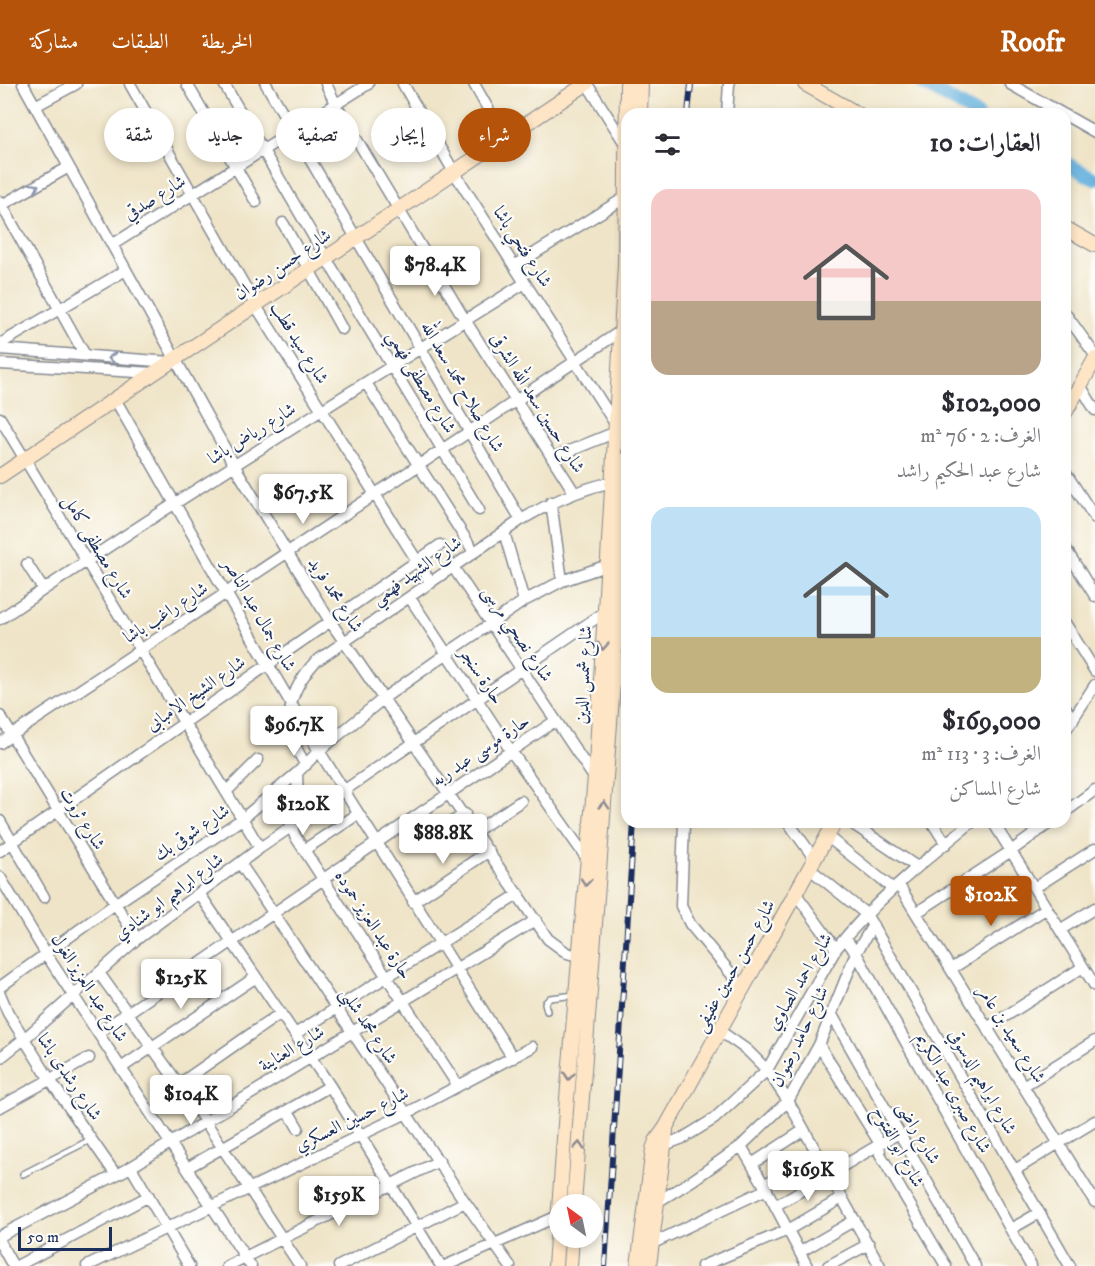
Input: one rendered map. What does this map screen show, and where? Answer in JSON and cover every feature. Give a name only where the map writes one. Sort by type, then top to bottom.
[{"type":"street","name":"شارع محمد فريد","points":[[23,84],[173,360],[234,465],[330,621],[465,814],[548,939],[586,959]]},
{"type":"street","points":[[35,106],[76,84]]},
{"type":"street","name":"شارع سيد قطب","points":[[130,84],[256,306],[431,583]]},
{"type":"street","points":[[188,84],[256,202]]},
{"type":"street","name":"شارع مصطفى فهمي","points":[[224,84],[238,108]]},
{"type":"street","name":"شارع صلاح محمد سعد الله","points":[[266,84],[280,108]]},
{"type":"street","name":"شارع حسين سعد الله الشرقى","points":[[326,84],[336,105],[465,320],[574,492]]},
{"type":"street","name":"شارع صدقي","points":[[331,108],[368,84]]},
{"type":"street","name":"شارع فتحي باشا","points":[[403,84],[454,172],[576,362],[616,429]]},
{"type":"street","points":[[474,84],[488,108]]},
{"type":"street","points":[[587,84],[621,137]]},
{"type":"street","name":"شارع حسن رضوان","points":[[531,120],[587,84]]},
{"type":"street","name":"شارع شمس الدين","points":[[627,84],[627,108]]},
{"type":"street","points":[[640,108],[641,84]]},
{"type":"street","points":[[727,108],[729,84]]},
{"type":"street","points":[[805,84],[847,108]]},
{"type":"street","points":[[824,84],[839,104]]},
{"type":"street","points":[[1010,84],[1052,108]]},
{"type":"street","points":[[1024,84],[1032,97]]},
{"type":"street","points":[[1071,119],[1095,132]]},
{"type":"street","name":"شارع مصطفى فهمي","points":[[264,152],[479,510]]},
{"type":"street","name":"شارع صدقي","points":[[112,245],[244,162]]},
{"type":"street","name":"شارع صلاح محمد سعد الله","points":[[312,162],[521,520]]},
{"type":"street","name":"شارع حسن رضوان","points":[[0,476],[468,162]]},
{"type":"street","points":[[69,167],[0,204],[85,356]]},
{"type":"street","points":[[514,266],[621,200]]},
{"type":"street","points":[[283,223],[342,329]]},
{"type":"street","points":[[1071,231],[1095,245]]},
{"type":"street","points":[[0,344],[126,270]]},
{"type":"street","name":"شارع رياض باشا","points":[[0,619],[234,465],[525,283]]},
{"type":"street","points":[[1071,323],[1095,357],[1071,402]]},
{"type":"street","name":"شارع شمس الدين","points":[[574,1194],[586,959],[588,861],[595,779],[621,331]]},
{"type":"street","name":"شارع راغب باشا","points":[[0,742],[621,331]]},
{"type":"street","points":[[0,349],[173,360]]},
{"type":"street","points":[[0,364],[154,373]]},
{"type":"street","points":[[366,383],[474,552]]},
{"type":"street","points":[[1080,385],[1095,410]]},
{"type":"street","name":"شارع جمال عبد الناصر","points":[[116,399],[290,702],[413,902],[513,1058]]},
{"type":"street","name":"شارع مصطفى كامل","points":[[0,418],[260,848]]},
{"type":"street","points":[[552,458],[616,429]]},
{"type":"street","points":[[1071,481],[1095,518]]},
{"type":"street","name":"شارع الشهيد فهمي","points":[[306,765],[293,742],[290,728],[290,702],[302,677],[315,663],[521,520],[551,502],[574,492],[613,482]]},
{"type":"street","points":[[551,502],[562,581]]},
{"type":"street","name":"شارع شمس الدين","points":[[560,1194],[576,995],[586,959],[621,531]]},
{"type":"street","points":[[504,532],[524,601]]},
{"type":"street","name":"شارع الشيخ الامبابى","points":[[0,851],[440,545]]},
{"type":"street","points":[[1071,558],[1095,596]]},
{"type":"street","points":[[27,564],[43,589]]},
{"type":"street","name":"شارع شوقى بك","points":[[0,987],[115,904],[242,819],[384,698],[446,654],[524,601],[562,581],[608,565]]},
{"type":"street","name":"شارع نصحي مرسى","points":[[453,567],[595,779]]},
{"type":"street","name":"حارة سنجر","points":[[410,598],[511,751],[588,861]]},
{"type":"street","name":"شارع ابراهيم ابو شنادي","points":[[0,1058],[137,939],[260,848],[605,612]]},
{"type":"street","points":[[1071,633],[1095,671]]},
{"type":"street","points":[[1071,722],[1095,686]]},
{"type":"street","name":"شارع ثروت","points":[[0,716],[137,939]]},
{"type":"street","name":"حارة موسى عبد ربه","points":[[98,1033],[555,721]]},
{"type":"street","points":[[226,792],[258,760]]},
{"type":"street","points":[[292,827],[298,800],[297,773]]},
{"type":"street","points":[[1071,808],[1095,790]]},
{"type":"street","points":[[476,831],[521,801]]},
{"type":"street","points":[[304,850],[358,814]]},
{"type":"street","points":[[424,839],[465,814]]},
{"type":"street","points":[[0,821],[44,897]]},
{"type":"street","name":"حارة عبد العزيز حموده","points":[[292,827],[295,836],[458,1086]]},
{"type":"street","points":[[684,828],[681,906],[684,916],[743,988]]},
{"type":"street","name":"شارع ابراهيم الدسوقي","points":[[791,828],[812,864],[866,914],[873,925],[1070,1266]]},
{"type":"street","name":"شارع حسن حسين عفيفى","points":[[639,1266],[646,1246],[658,1148],[666,1127],[832,828]]},
{"type":"street","points":[[859,828],[916,867]]},
{"type":"street","points":[[936,828],[946,844]]},
{"type":"street","name":"شارع احمد الصاوي","points":[[658,1148],[683,1138],[714,1119],[767,1070],[836,949],[866,914],[895,886],[965,828]]},
{"type":"street","points":[[997,828],[1060,930],[1088,969],[1095,986]]},
{"type":"street","points":[[916,913],[1043,828]]},
{"type":"street","name":"شارع سعيد بن عامر","points":[[828,837],[895,886],[916,913],[1093,1194]]},
{"type":"street","points":[[1034,888],[1095,849]]},
{"type":"street","points":[[413,902],[489,851]]},
{"type":"street","name":"شارع محمد شلبى","points":[[240,863],[510,1266]]},
{"type":"street","name":"شارع عبد العزيز الغول","points":[[0,877],[46,954],[249,1262]]},
{"type":"street","points":[[199,893],[330,1086],[441,1266]]},
{"type":"street","points":[[295,1034],[519,894]]},
{"type":"street","points":[[796,894],[836,949]]},
{"type":"street","points":[[951,969],[1047,908]]},
{"type":"street","points":[[1060,930],[1095,908]]},
{"type":"street","name":"شارع العناينة","points":[[0,1236],[131,1167],[536,920]]},
{"type":"street","name":"شارع حامد رضوان","points":[[651,1204],[741,1146],[788,1101],[819,1045],[856,953],[873,925]]},
{"type":"street","name":"شارع صبرى عبد الكريم","points":[[845,938],[856,953],[1031,1266]]},
{"type":"street","points":[[987,1028],[1088,969]]},
{"type":"street","points":[[99,973],[205,1121],[300,1266]]},
{"type":"street","points":[[121,1068],[256,977]]},
{"type":"street","name":"شارع رشدى باشا","points":[[0,994],[24,1039],[50,1080],[116,1175]]},
{"type":"street","points":[[179,1084],[281,1013]]},
{"type":"street","name":"شارع راضى","points":[[832,1016],[975,1266]]},
{"type":"street","points":[[720,1030],[747,1050],[767,1070],[788,1101],[880,1266]]},
{"type":"street","points":[[1023,1086],[1095,1041]]},
{"type":"street","name":"شارع ابو الفتوح","points":[[819,1045],[880,1144],[880,1154],[946,1266]]},
{"type":"street","name":"شارع حسين العسكري","points":[[87,1266],[407,1113],[532,1047]]},
{"type":"street","points":[[0,1107],[89,1058]]},
{"type":"street","points":[[187,1168],[330,1086]]},
{"type":"street","points":[[288,1111],[298,1128]]},
{"type":"street","points":[[1015,1170],[1095,1121]]},
{"type":"street","points":[[752,1164],[804,1130]]},
{"type":"street","points":[[775,1206],[899,1133]]},
{"type":"street","points":[[741,1146],[807,1266]]},
{"type":"street","points":[[646,1246],[765,1187],[816,1153]]},
{"type":"street","points":[[226,1266],[249,1262],[283,1239],[439,1161]]},
{"type":"street","points":[[131,1167],[189,1266]]},
{"type":"street","points":[[0,1243],[15,1266],[148,1196]]},
{"type":"street","points":[[702,1266],[788,1230],[842,1198]]},
{"type":"street","points":[[339,1266],[465,1202]]},
{"type":"street","points":[[1011,1229],[1039,1213]]},
{"type":"street","points":[[446,1266],[549,1220]]},
{"type":"street","points":[[800,1252],[855,1220]]},
{"type":"street","points":[[828,1266],[869,1244]]},
{"type":"street","name":"شارع حسن حسين عفيفى","points":[[646,1246],[649,1266]]},
{"type":"street","name":"شارع شمس الدين","points":[[555,1266],[556,1248]]},
{"type":"street","points":[[570,1266],[571,1248]]},
{"type":"lane","points":[[547,1011],[545,1003],[550,998],[576,995]]},
{"type":"lane","points":[[23,1174],[92,1139]]},
{"type":"waterway","points":[[923,84],[966,108]]},
{"type":"waterway","points":[[1071,166],[1095,179]]},
{"type":"railway","points":[[689,108],[691,84]]},
{"type":"railway","points":[[605,1266],[634,828]]}]
